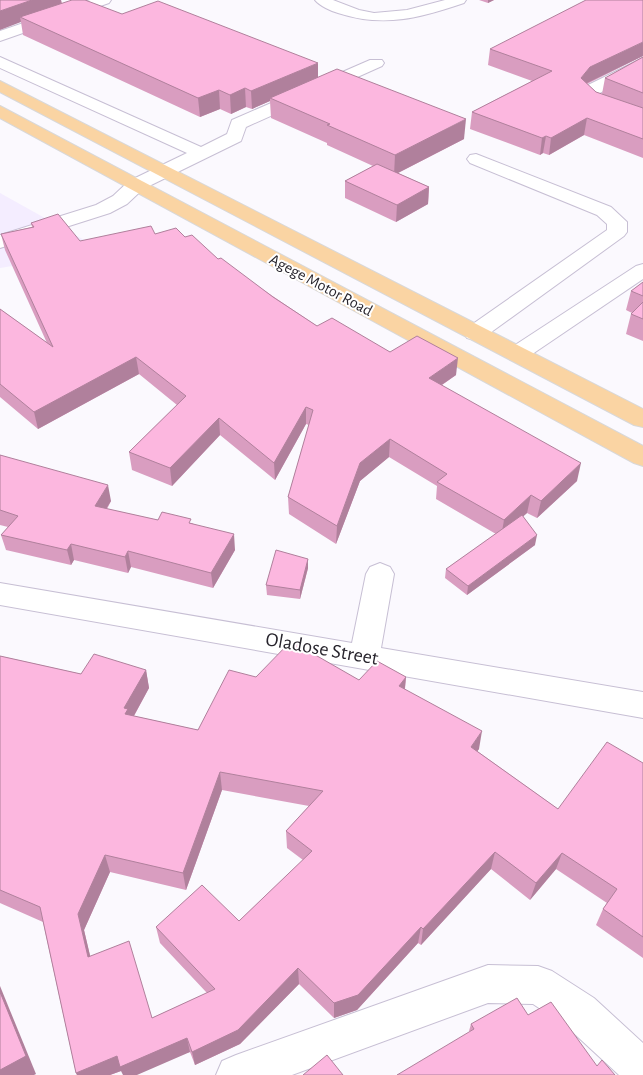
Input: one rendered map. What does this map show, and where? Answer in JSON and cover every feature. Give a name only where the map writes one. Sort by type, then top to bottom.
[{"type":"main road","name":"Agege Motor Road","points":[[0,86],[643,419]]},
{"type":"main road","name":"Agege Motor Road","points":[[0,112],[643,458]]},
{"type":"street","points":[[0,36],[104,0]]},
{"type":"street","points":[[322,0],[361,15],[378,17],[412,15],[460,0]]},
{"type":"street","points":[[0,62],[203,154]]},
{"type":"street","points":[[0,242],[103,209],[120,200],[136,185],[235,137],[238,124],[376,63]]},
{"type":"street","points":[[643,64],[594,88],[588,95],[599,104],[643,119]]},
{"type":"street","points":[[475,333],[618,232],[617,222],[604,211],[476,158]]},
{"type":"street","points":[[517,354],[643,270]]},
{"type":"street","points":[[364,656],[380,574]]},
{"type":"street","name":"Oladose Street","points":[[0,594],[643,705]]},
{"type":"street","points":[[236,1075],[488,984],[538,986],[580,1012],[643,1070]]},
{"type":"shaded area","points":[[0,193],[104,251],[0,268]]},
{"type":"building","points":[[0,0],[32,0],[0,11]]},
{"type":"building","points":[[72,0],[85,0],[122,14],[158,1],[318,63],[251,91],[245,88],[230,95],[219,90],[198,98],[20,17]]},
{"type":"building","points":[[586,0],[643,0],[643,42],[590,67],[581,78],[596,92],[643,108],[643,139],[587,118],[551,138],[546,136],[542,138],[472,112],[552,71],[490,49]]},
{"type":"building","points":[[643,57],[643,93],[605,78]]},
{"type":"building","points":[[337,69],[466,119],[395,155],[270,98]]},
{"type":"building","points":[[377,164],[429,187],[397,205],[345,181]]},
{"type":"building","points":[[58,214],[80,241],[151,226],[155,234],[176,228],[185,237],[192,235],[218,259],[221,258],[273,297],[317,326],[332,318],[390,352],[417,336],[458,358],[429,378],[581,463],[541,501],[531,495],[504,520],[437,482],[447,474],[390,439],[360,463],[337,526],[288,497],[313,410],[306,407],[274,463],[219,418],[170,468],[129,452],[186,396],[136,357],[34,412],[0,384],[0,309],[53,347],[1,234],[34,227],[31,223]]},
{"type":"building","points":[[643,282],[643,296],[631,291]]},
{"type":"building","points":[[643,302],[643,319],[631,314]]},
{"type":"building","points":[[0,455],[108,485],[95,506],[158,520],[162,512],[191,519],[189,523],[234,534],[211,573],[128,551],[125,557],[71,544],[67,550],[1,535],[18,516],[0,510]]},
{"type":"building","points":[[522,515],[537,535],[468,586],[446,569]]},
{"type":"building","points":[[276,550],[308,559],[300,590],[266,585]]},
{"type":"building","points":[[291,641],[359,680],[377,661],[406,677],[399,686],[482,731],[471,747],[558,809],[607,742],[643,763],[643,937],[603,909],[617,889],[562,853],[536,883],[495,852],[423,929],[421,927],[358,995],[334,1003],[298,968],[238,1030],[192,1052],[187,1038],[120,1067],[117,1056],[76,1073],[40,907],[0,890],[0,656],[81,674],[94,654],[146,670],[124,708],[128,709],[125,714],[198,730],[229,670],[256,677]],"holes":[[[220,772],[323,791],[286,831],[312,851],[239,921],[202,885],[156,927],[215,989],[152,1018],[129,941],[88,957],[78,914],[105,855],[183,873]]]},
{"type":"building","points":[[0,992],[26,1056],[0,1070]]},
{"type":"building","points":[[517,998],[528,1015],[551,1002],[597,1066],[602,1060],[615,1075],[397,1075],[474,1029],[471,1024]]},
{"type":"building","points":[[327,1055],[343,1075],[303,1075]]}]
